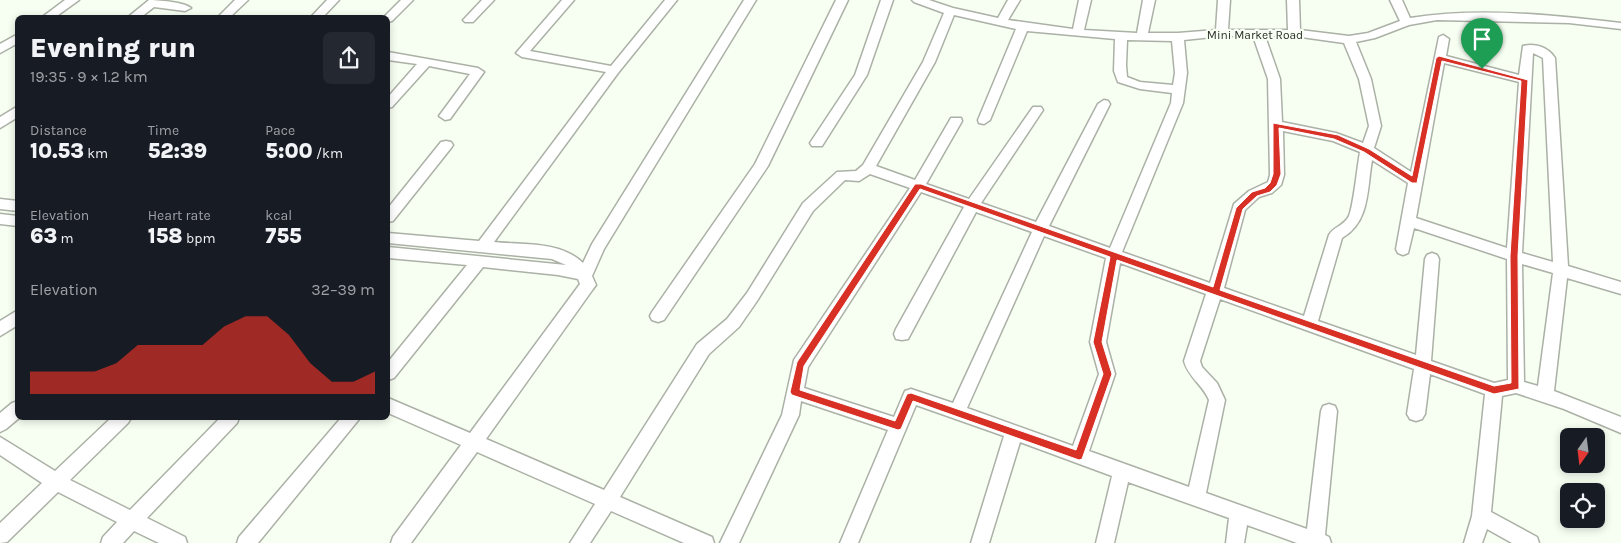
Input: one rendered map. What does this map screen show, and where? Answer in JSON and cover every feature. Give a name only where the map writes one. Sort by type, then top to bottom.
[{"type":"street","points":[[50,15],[73,0]]},
{"type":"street","points":[[225,15],[242,0]]},
{"type":"street","points":[[318,15],[333,0]]},
{"type":"street","points":[[390,17],[408,0]]},
{"type":"street","points":[[470,20],[488,0]]},
{"type":"street","points":[[568,0],[522,53],[614,70]]},
{"type":"street","points":[[390,370],[481,254],[614,70],[671,0]]},
{"type":"street","points":[[400,543],[588,285],[585,275],[597,248],[750,0]]},
{"type":"street","points":[[658,316],[761,166],[842,0]]},
{"type":"street","points":[[817,142],[861,75],[887,0]]},
{"type":"street","name":"Mini Market Road","points":[[918,0],[950,11],[1023,27],[1142,37],[1178,37],[1222,33],[1294,33],[1349,40],[1371,36],[1406,22],[1437,18],[1500,17],[1569,20],[1621,26]]},
{"type":"street","points":[[1001,23],[1014,0]]},
{"type":"street","points":[[1078,33],[1085,0]]},
{"type":"street","points":[[1142,37],[1149,0]]},
{"type":"street","points":[[1222,33],[1224,0]]},
{"type":"street","points":[[1293,0],[1294,33]]},
{"type":"street","points":[[1396,0],[1406,22]]},
{"type":"street","points":[[136,15],[154,2],[185,8]]},
{"type":"street","points":[[579,543],[703,349],[733,323],[752,298],[808,208],[842,174],[859,176],[868,168],[929,62],[950,11]]},
{"type":"street","points":[[984,120],[1023,27]]},
{"type":"street","points":[[1196,498],[1217,400],[1215,392],[1204,379],[1193,371],[1192,361],[1239,208],[1254,194],[1267,190],[1274,185],[1277,174],[1274,79],[1258,34]]},
{"type":"street","points":[[1121,36],[1120,72],[1122,78],[1127,82],[1179,90]]},
{"type":"street","points":[[1079,456],[1107,374],[1098,342],[1114,255],[1165,136],[1177,103],[1181,73],[1178,37]]},
{"type":"street","points":[[0,48],[15,39]]},
{"type":"street","points":[[1403,249],[1414,181],[1443,39]]},
{"type":"street","points":[[1309,324],[1336,235],[1348,228],[1356,216],[1367,150],[1375,126],[1366,79],[1349,40]]},
{"type":"street","points":[[1516,386],[1514,256],[1527,49],[1547,54],[1549,58],[1561,269],[1545,396]]},
{"type":"street","points":[[390,56],[478,72],[445,116]]},
{"type":"street","points":[[1439,58],[1525,80]]},
{"type":"street","points":[[390,102],[426,62]]},
{"type":"street","points":[[957,412],[1040,229],[1104,104]]},
{"type":"street","points":[[902,334],[972,205],[1037,110]]},
{"type":"street","points":[[0,124],[15,112]]},
{"type":"street","points":[[729,543],[790,415],[800,365],[918,186],[956,121]]},
{"type":"street","points":[[1276,125],[1336,137],[1367,150],[1414,181]]},
{"type":"street","points":[[390,215],[446,145]]},
{"type":"street","points":[[868,168],[1494,390],[1516,386],[1568,403],[1621,425]]},
{"type":"street","points":[[0,219],[15,221]]},
{"type":"street","points":[[1408,221],[1514,256],[1621,288]]},
{"type":"street","points":[[390,238],[585,275]]},
{"type":"street","points":[[390,252],[481,254]]},
{"type":"street","points":[[1416,414],[1423,365],[1432,259]]},
{"type":"street","points":[[0,330],[15,318]]},
{"type":"street","points":[[1473,543],[1481,516],[1494,390]]},
{"type":"street","points":[[795,392],[898,426]]},
{"type":"street","points":[[849,543],[911,396],[1319,542],[1329,411]]},
{"type":"street","points":[[390,406],[475,441],[705,543]]},
{"type":"street","points":[[1,422],[15,410]]},
{"type":"street","points":[[0,536],[120,420]]},
{"type":"street","points":[[110,543],[229,420]]},
{"type":"street","points":[[246,543],[349,420]]},
{"type":"street","points":[[980,543],[1014,432]]},
{"type":"street","points":[[0,445],[56,482],[178,543]]},
{"type":"street","points":[[1105,543],[1122,471]]},
{"type":"street","points":[[1235,543],[1239,513]]},
{"type":"street","points":[[1481,516],[1530,543]]},
{"type":"route","points":[[1482,69],[1439,58],[1414,181],[1367,150],[1336,137],[1276,125],[1277,174],[1274,185],[1267,190],[1254,194],[1239,208],[1215,291],[1114,255],[918,186],[833,318],[812,345],[800,365],[795,392],[898,426],[911,396],[1079,456],[1107,374],[1098,342],[1114,255],[1165,273],[1215,291],[1494,390],[1516,386],[1514,256],[1525,80],[1482,69]]}]
